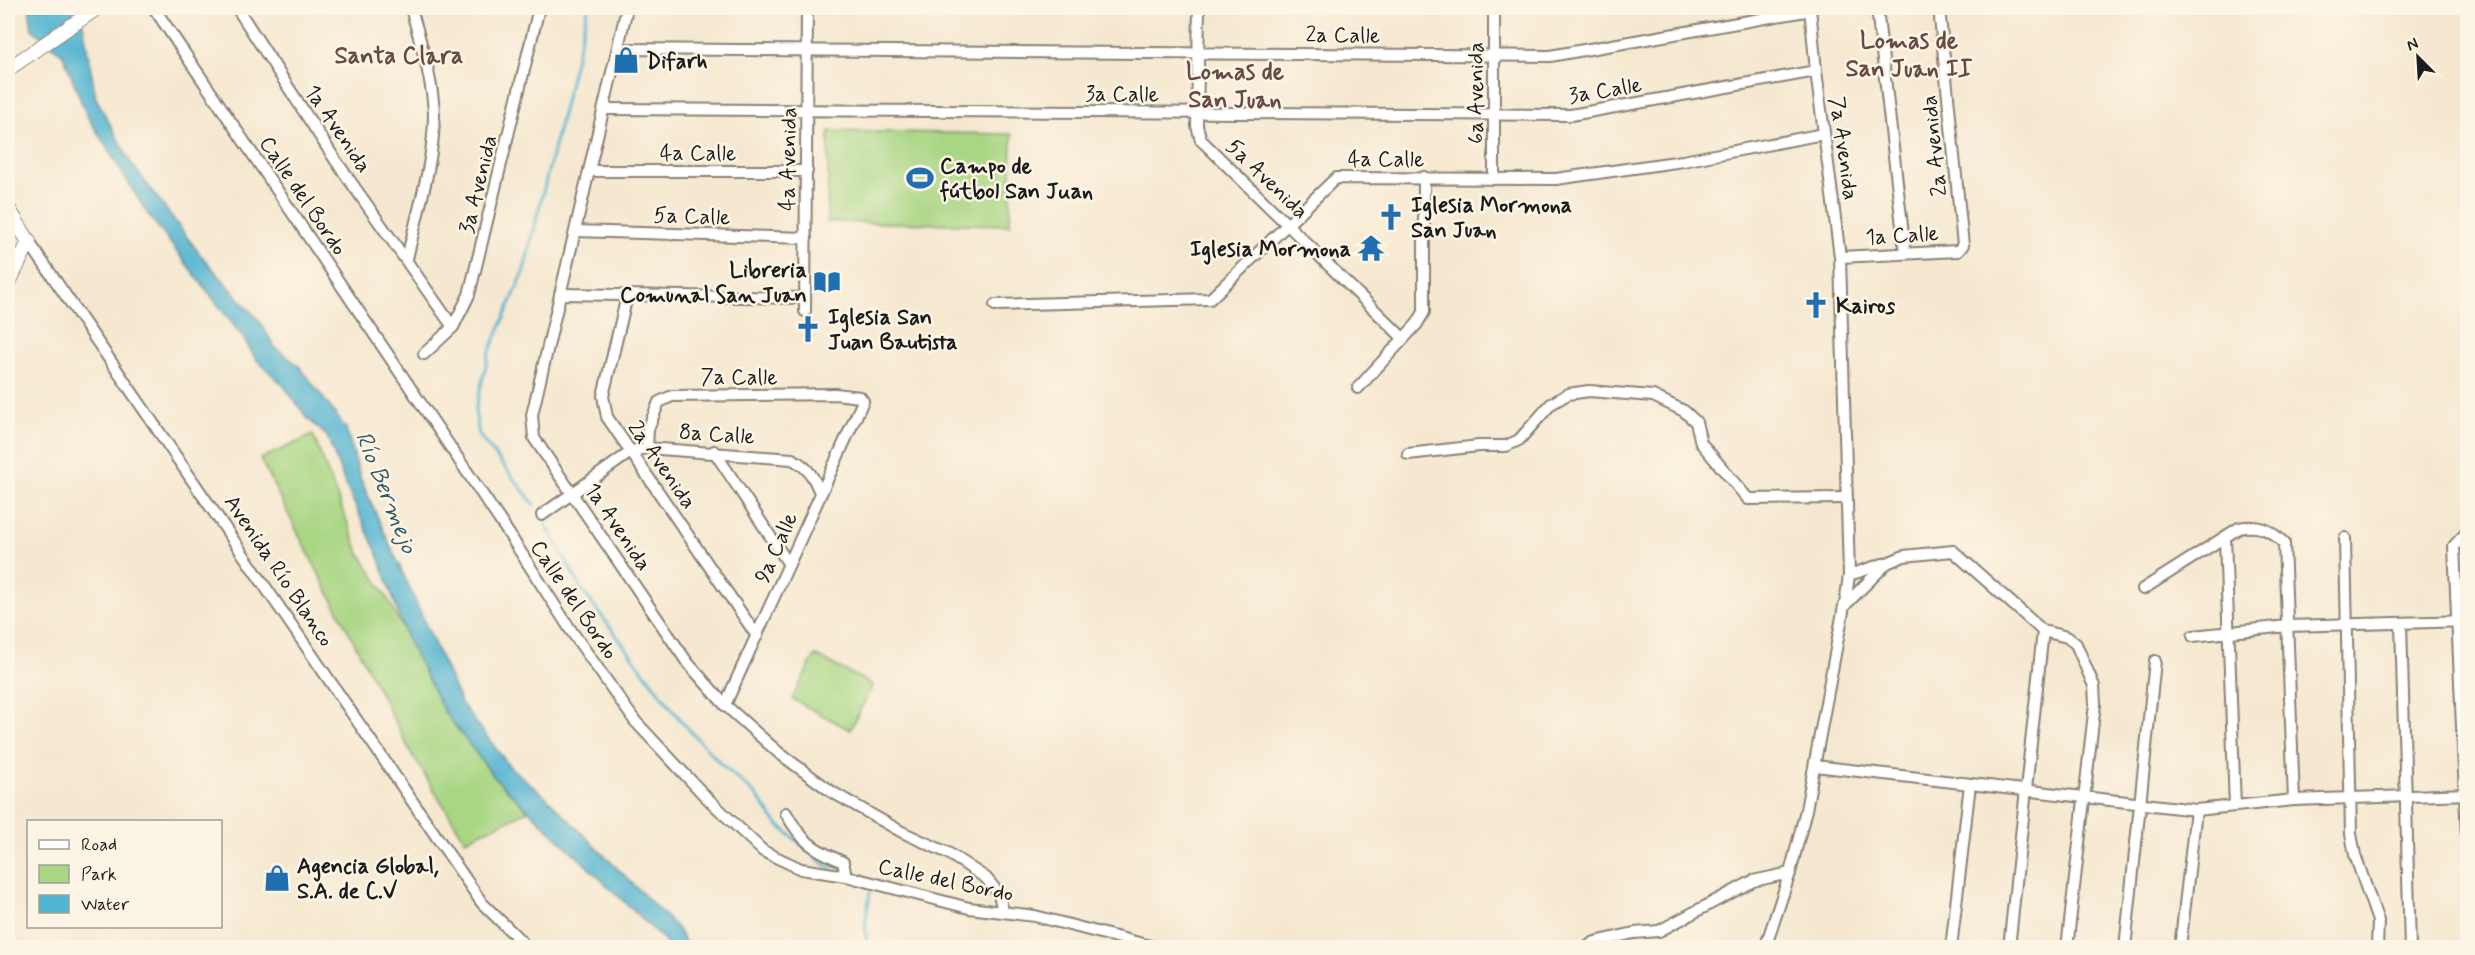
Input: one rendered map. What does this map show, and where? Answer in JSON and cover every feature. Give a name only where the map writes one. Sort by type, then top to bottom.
[{"type":"street","points":[[8,69],[97,8]]},
{"type":"street","name":"Calle del Bordo","points":[[154,8],[509,534],[570,629],[635,721],[706,797],[764,851],[801,870],[846,876],[969,908],[1035,916],[1158,948]]},
{"type":"street","name":"1a Avenida","points":[[237,8],[336,161],[453,327]]},
{"type":"street","points":[[407,259],[431,147],[434,115],[431,88],[411,8]]},
{"type":"street","name":"3a Avenida","points":[[424,354],[453,327],[469,295],[539,8]]},
{"type":"street","name":"1a Avenida","points":[[627,8],[531,428],[534,438],[687,662],[725,705],[779,753],[832,792],[902,832],[948,853],[986,878],[999,894],[1003,912]]},
{"type":"street","name":"4a Avenida","points":[[805,310],[807,8]]},
{"type":"street","name":"5a Avenida","points":[[1199,8],[1197,126],[1201,140],[1403,338]]},
{"type":"street","name":"6a Avenida","points":[[1494,8],[1496,116],[1494,178]]},
{"type":"street","points":[[1877,8],[1905,252]]},
{"type":"street","name":"2a Avenida","points":[[1939,8],[1963,245]]},
{"type":"street","name":"2a Calle","points":[[618,49],[1198,51],[1550,56],[1811,9]]},
{"type":"street","name":"7a Avenida","points":[[1765,948],[1790,873],[1815,766],[1849,575],[1840,257],[1816,72],[1811,9]]},
{"type":"street","name":"3a Calle","points":[[605,109],[1571,115],[1816,72]]},
{"type":"street","name":"4a Calle","points":[[995,305],[1210,299],[1336,178],[1556,179],[1619,171],[1824,134]]},
{"type":"street","name":"4a Calle","points":[[590,171],[807,171]]},
{"type":"street","points":[[1358,388],[1424,312],[1424,177]]},
{"type":"street","name":"Avenida Río Blanco","points":[[8,208],[29,242],[482,903],[528,948]]},
{"type":"street","name":"5a Calle","points":[[576,231],[806,238]]},
{"type":"street","points":[[8,284],[29,242]]},
{"type":"street","name":"1a Calle","points":[[1840,257],[1958,251],[1963,245]]},
{"type":"street","points":[[560,294],[805,298]]},
{"type":"street","name":"2a Avenida","points":[[627,296],[603,396],[607,417],[758,636]]},
{"type":"street","points":[[1408,454],[1479,446],[1506,446],[1519,440],[1551,404],[1568,394],[1589,391],[1653,396],[1684,411],[1696,422],[1701,443],[1748,499],[1847,498]]},
{"type":"street","name":"7a Calle","points":[[647,448],[648,429],[659,402],[672,396],[835,394],[860,397],[862,405]]},
{"type":"street","name":"9a Calle","points":[[725,705],[862,405]]},
{"type":"street","name":"8a Calle","points":[[542,515],[632,451],[647,448],[714,451],[792,459],[803,464],[813,476],[820,493]]},
{"type":"street","points":[[714,451],[788,564]]},
{"type":"street","points":[[2143,589],[2239,528],[2252,526],[2269,529],[2284,543],[2294,800]]},
{"type":"street","points":[[2468,531],[2454,546],[2462,621],[2468,862]]},
{"type":"street","points":[[2225,538],[2235,806]]},
{"type":"street","points":[[2345,538],[2350,800],[2355,855],[2378,921],[2377,948]]},
{"type":"street","points":[[1849,575],[1904,555],[1953,551],[2043,631],[2067,637],[2076,644],[2094,686],[2095,704],[2067,948]]},
{"type":"street","points":[[1844,606],[1887,563]]},
{"type":"street","points":[[2193,636],[2287,627],[2462,621]]},
{"type":"street","points":[[2401,623],[2410,948]]},
{"type":"street","points":[[2009,948],[2043,631]]},
{"type":"street","points":[[2125,948],[2155,661]]},
{"type":"street","points":[[1815,766],[2196,810],[2294,800],[2350,800],[2466,794]]},
{"type":"street","points":[[1951,948],[1970,784]]},
{"type":"street","points":[[2180,948],[2196,810]]},
{"type":"street","points":[[786,813],[799,837],[817,850],[843,862],[846,876]]},
{"type":"street","points":[[1585,948],[1594,942],[1634,933],[1659,931],[1753,881],[1790,873]]},
{"type":"green space","name":"Campo de fútbol San Juan","points":[[829,131],[1012,134],[1010,225],[827,222]]},
{"type":"green space","points":[[313,435],[359,552],[388,599],[444,711],[495,778],[528,811],[465,840],[411,753],[260,459]]},
{"type":"green space","points":[[815,655],[873,685],[850,730],[792,699]]},
{"type":"water","points":[[29,8],[80,8],[96,98],[131,163],[199,253],[260,322],[274,346],[300,367],[346,428],[361,480],[461,703],[510,767],[546,797],[677,928],[688,947],[668,947],[664,940],[495,778],[444,711],[407,639],[379,557],[346,486],[327,436],[307,418],[284,386],[256,359],[242,336],[147,213],[86,114],[63,55],[32,29]]},
{"type":"waterway","points":[[534,504],[479,435],[475,411],[489,353],[523,274],[588,8]]},
{"type":"waterway","points":[[546,525],[582,590],[682,722],[719,762],[757,796],[777,824],[807,849]]},
{"type":"waterway","points":[[815,857],[833,870]]},
{"type":"waterway","points":[[867,948],[865,925],[870,892]]},
{"type":"place","name":"Difarh","points":[[626,60]]},
{"type":"place","name":"Campo de fútbol San Juan","points":[[920,178]]},
{"type":"place","name":"Iglesia Mormona San Juan","points":[[1391,217]]},
{"type":"place","name":"Iglesia Mormona","points":[[1371,248]]},
{"type":"place","name":"Libreria Comunal San Juan","points":[[827,282]]},
{"type":"place","name":"Kairos","points":[[1816,305]]},
{"type":"place","name":"Iglesia San Juan Bautista","points":[[808,329]]},
{"type":"place","name":"Agencia Global, S.A. de C.V","points":[[277,878]]},
{"type":"district","name":"Lomas de San Juan II","points":[[1909,54]]},
{"type":"district","name":"Santa Clara","points":[[399,55]]},
{"type":"district","name":"Lomas de San Juan","points":[[1235,85]]},
{"type":"water label","name":"Río Bermejo","points":[[387,492]]}]
